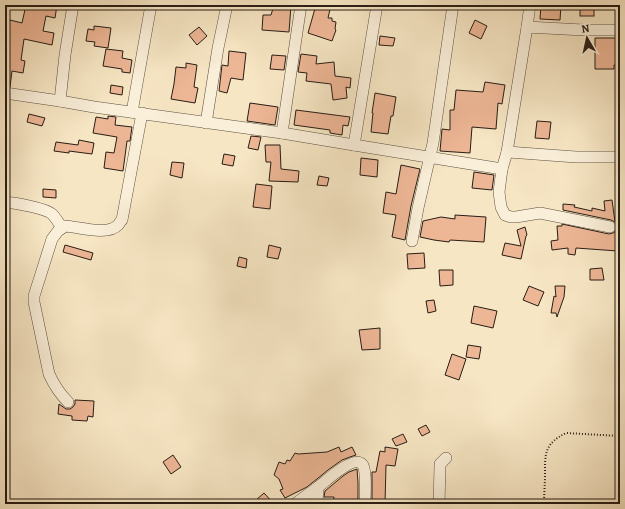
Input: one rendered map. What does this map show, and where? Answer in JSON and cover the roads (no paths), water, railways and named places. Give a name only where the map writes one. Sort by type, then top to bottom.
[{"type":"street","points":[[60,101],[65,55],[73,5]]},
{"type":"street","points":[[68,402],[59,392],[49,374],[34,296],[52,239],[58,231],[65,226],[99,231],[114,228],[118,226],[122,220],[150,5]]},
{"type":"street","points":[[206,123],[218,48],[227,5]]},
{"type":"street","points":[[282,133],[301,5]]},
{"type":"street","points":[[354,146],[377,5]]},
{"type":"street","points":[[412,241],[430,157],[453,5]]},
{"type":"street","points":[[530,5],[507,152],[502,169],[499,192],[501,208],[505,215],[516,217],[540,213],[610,227]]},
{"type":"street","points":[[527,28],[620,30]]},
{"type":"street","points":[[5,93],[282,133],[354,146],[502,169]]},
{"type":"street","points":[[507,152],[576,157],[620,157]]},
{"type":"street","points":[[5,202],[51,213],[62,228]]},
{"type":"street","points":[[439,504],[440,464],[446,458]]},
{"type":"street","points":[[295,504],[335,473],[355,462],[360,462],[364,467],[366,486],[365,504]]},
{"type":"street","points":[[317,504],[318,487]]}]
